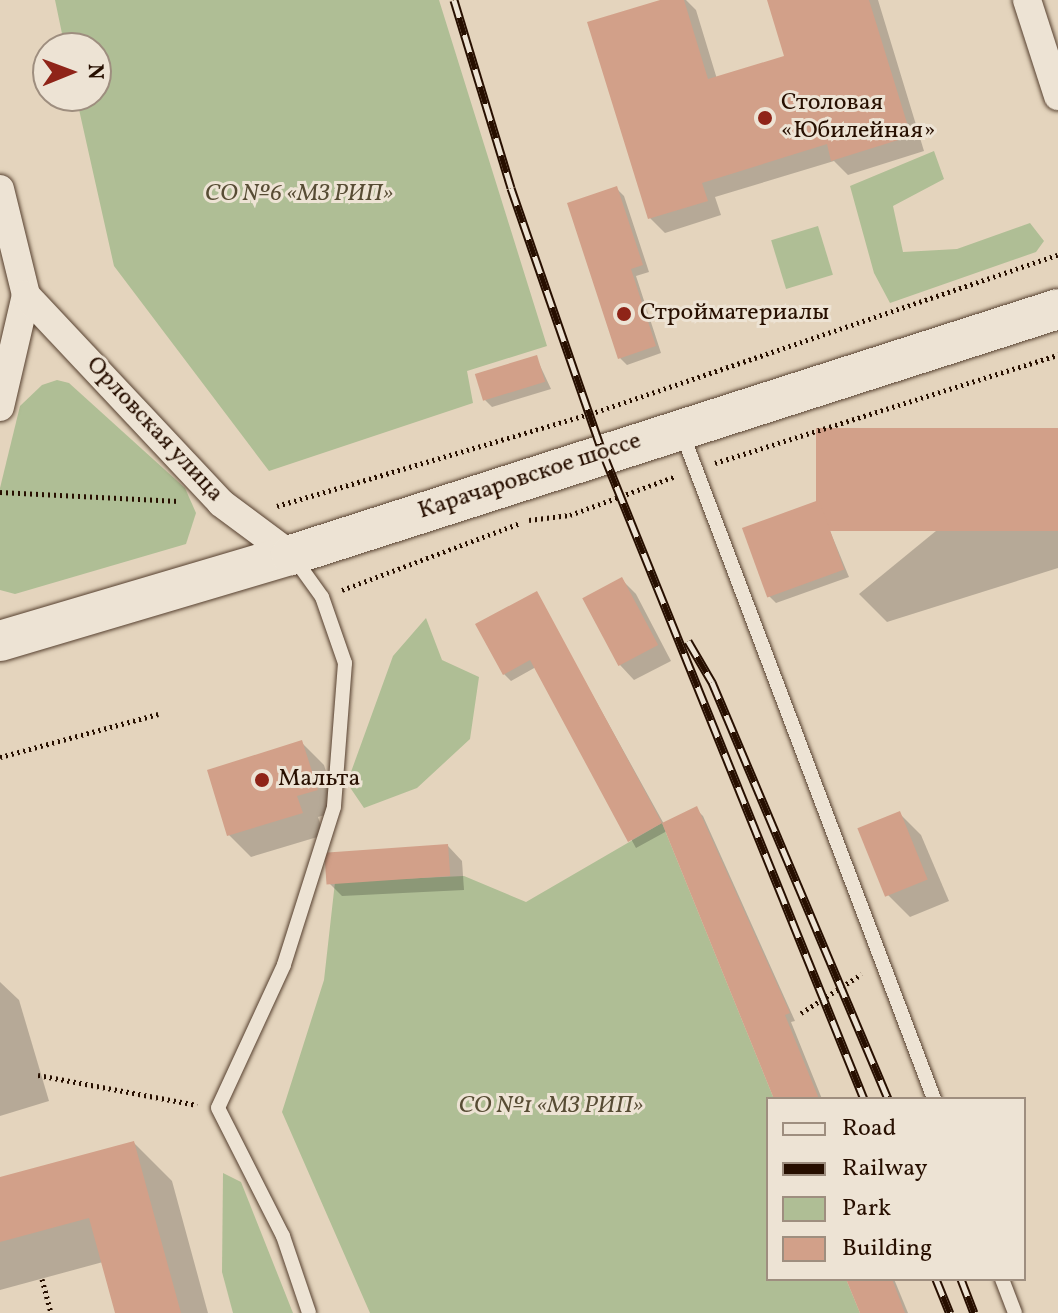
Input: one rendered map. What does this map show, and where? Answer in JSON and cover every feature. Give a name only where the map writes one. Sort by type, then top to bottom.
[{"type":"street","points":[[1027,0],[1058,96]]},
{"type":"street","name":"Орловская улица","points":[[0,189],[26,295],[0,407]]},
{"type":"street","name":"Орловская улица","points":[[26,295],[221,503],[291,555]]},
{"type":"street","name":"Карачаровское шоссе","points":[[0,641],[291,555],[1058,309]]},
{"type":"lane","points":[[680,429],[933,1097]]},
{"type":"lane","points":[[291,555],[322,597],[345,663],[334,807],[284,965],[218,1108],[283,1236],[309,1313]]},
{"type":"lane","points":[[1003,1281],[1015,1313]]},
{"type":"path","points":[[0,492],[279,506],[590,414],[1058,255]]},
{"type":"path","points":[[0,757],[158,714]]},
{"type":"path","points":[[801,1013],[882,960]]},
{"type":"path","points":[[38,1075],[218,1108]]},
{"type":"path","points":[[42,1279],[51,1313]]},
{"type":"green space","name":"СО №6 «МЗ РИП»","points":[[55,0],[439,0],[547,346],[467,371],[473,403],[269,471],[114,266],[80,112],[112,112],[112,32],[62,32]]},
{"type":"green space","points":[[934,151],[944,179],[893,206],[903,252],[957,249],[1030,223],[1044,241],[1036,252],[890,303],[874,273],[850,186]]},
{"type":"green space","points":[[818,226],[833,275],[786,289],[771,240]]},
{"type":"green space","points":[[57,380],[69,383],[185,488],[196,513],[186,544],[15,594],[0,590],[0,488],[20,406],[42,385]]},
{"type":"green space","points":[[426,618],[442,660],[479,677],[470,739],[417,788],[364,808],[347,783],[393,656]]},
{"type":"green space","name":"СО №1 «МЗ РИП»","points":[[662,823],[773,1097],[766,1097],[766,1281],[847,1281],[860,1313],[370,1313],[282,1112],[324,980],[335,882],[464,876],[526,902]]},
{"type":"green space","points":[[223,1173],[241,1182],[293,1313],[233,1313],[222,1272]]},
{"type":"building","points":[[660,0],[684,0],[708,79],[784,56],[767,0],[869,0],[911,136],[831,161],[827,144],[702,183],[708,201],[648,219],[587,22]]},
{"type":"building","points":[[617,186],[643,265],[631,269],[656,346],[618,359],[567,203]]},
{"type":"building","points":[[537,355],[545,382],[483,401],[475,374]]},
{"type":"building","points":[[816,428],[1058,428],[1058,531],[816,531]]},
{"type":"building","points":[[819,500],[844,570],[767,598],[742,528]]},
{"type":"building","points":[[622,577],[658,645],[618,666],[582,598]]},
{"type":"building","points":[[537,591],[662,823],[628,842],[530,660],[503,675],[475,624]]},
{"type":"building","name":"Мальта","points":[[302,740],[318,790],[297,796],[303,813],[227,836],[207,770]]},
{"type":"building","points":[[697,806],[790,1013],[785,1015],[818,1097],[773,1097],[662,823]]},
{"type":"building","points":[[900,811],[928,880],[885,897],[857,828]]},
{"type":"building","points":[[448,844],[450,876],[327,885],[324,853]]},
{"type":"building","points":[[134,1141],[181,1313],[115,1313],[89,1218],[0,1242],[0,1177]]},
{"type":"building","points":[[847,1281],[893,1281],[905,1313],[860,1313]]},
{"type":"railway","points":[[454,0],[511,188],[603,453],[863,1097]]},
{"type":"railway","points":[[688,641],[712,682],[887,1097]]},
{"type":"railway","points":[[937,1281],[950,1313]]},
{"type":"railway","points":[[962,1281],[974,1313]]},
{"type":"place","name":"Столовая «Юбилейная»","points":[[765,118]]},
{"type":"place","name":"Стройматериалы","points":[[624,314]]},
{"type":"place","name":"Мальта","points":[[262,780]]}]
